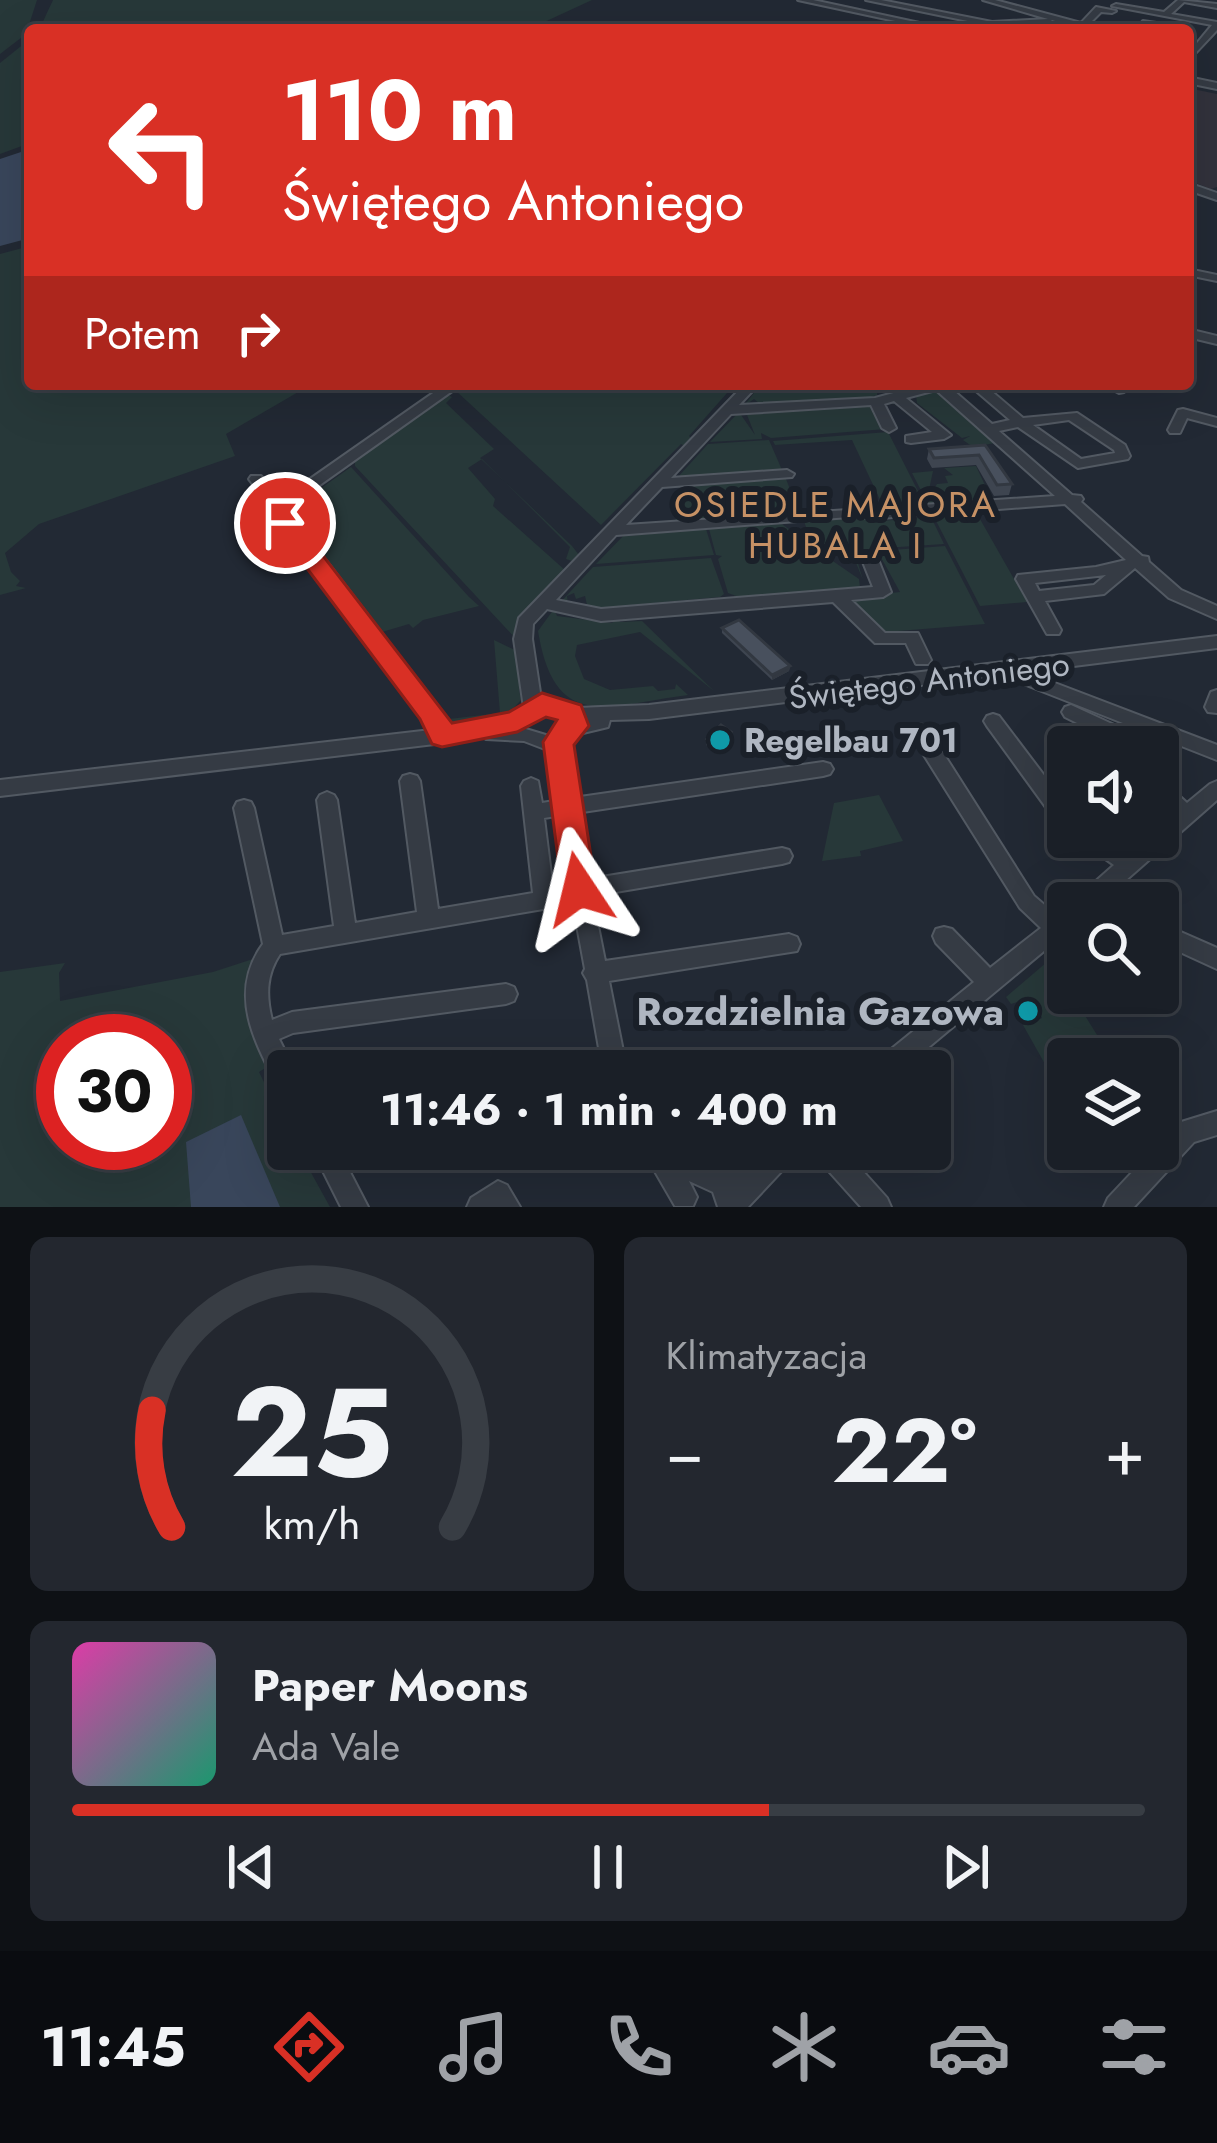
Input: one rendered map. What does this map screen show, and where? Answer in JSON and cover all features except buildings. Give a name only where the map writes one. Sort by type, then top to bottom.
[{"type":"street","points":[[802,0],[909,24]]},
{"type":"street","points":[[870,0],[992,24],[1049,21]]},
{"type":"street","points":[[987,0],[1065,24]]},
{"type":"street","points":[[1163,24],[1182,0],[1215,6]]},
{"type":"street","points":[[1084,24],[1099,8],[1116,4],[1217,25]]},
{"type":"street","points":[[1195,20],[1215,6]]},
{"type":"street","points":[[887,17],[907,7]]},
{"type":"street","points":[[1194,44],[1217,25]]},
{"type":"street","points":[[1194,35],[1204,37]]},
{"type":"street","points":[[280,514],[296,495],[446,390]]},
{"type":"street","points":[[610,1050],[564,806],[523,631],[542,602],[746,390]]},
{"type":"street","points":[[945,390],[1075,499],[1204,620],[1210,643]]},
{"type":"street","points":[[982,390],[1020,422],[1074,462],[1112,461],[1124,452],[1072,416],[1020,422],[990,429]]},
{"type":"street","points":[[889,428],[876,402],[901,391],[960,447]]},
{"type":"street","points":[[727,410],[870,400]]},
{"type":"street","points":[[1175,430],[1184,413],[1217,422]]},
{"type":"street","points":[[911,439],[944,435]]},
{"type":"street","points":[[657,483],[787,473]]},
{"type":"street","points":[[256,479],[446,735]]},
{"type":"street","points":[[611,531],[1075,499]]},
{"type":"street","points":[[542,602],[601,615],[883,592],[868,557]]},
{"type":"street","points":[[1053,630],[1034,597],[1098,590],[1138,558]]},
{"type":"street","points":[[1138,558],[1192,594],[1217,603]]},
{"type":"street","points":[[1175,594],[1217,613]]},
{"type":"street","name":"Świętego Antoniego","points":[[836,595],[881,639],[912,637],[922,660]]},
{"type":"street","name":"Świętego Antoniego","points":[[0,788],[992,673],[1049,676],[1078,663],[1210,643]]},
{"type":"street","points":[[1078,663],[1069,679],[1083,692]]},
{"type":"street","points":[[1049,676],[1157,726]]},
{"type":"street","points":[[1049,676],[1157,726]]},
{"type":"street","points":[[1071,712],[1100,726]]},
{"type":"street","points":[[993,721],[1047,794]]},
{"type":"street","points":[[919,731],[1028,902],[1047,914]]},
{"type":"street","points":[[1179,736],[1217,753]]},
{"type":"street","points":[[533,812],[824,769]]},
{"type":"street","points":[[410,781],[428,916]]},
{"type":"street","points":[[531,786],[544,898]]},
{"type":"street","points":[[1110,882],[1217,789]]},
{"type":"street","points":[[327,800],[345,931]]},
{"type":"street","points":[[244,808],[274,946],[262,967],[257,1019],[270,1050]]},
{"type":"street","points":[[1179,808],[1186,814]]},
{"type":"street","points":[[274,946],[782,856]]},
{"type":"street","points":[[1120,858],[1127,863]]},
{"type":"street","points":[[944,936],[990,983]]},
{"type":"street","points":[[908,1050],[1047,938]]},
{"type":"street","points":[[1179,941],[1217,959]]},
{"type":"street","points":[[594,973],[789,944]]},
{"type":"street","points":[[262,1036],[292,1023],[506,994]]},
{"type":"street","points":[[1117,1207],[1186,1132],[1217,1123]]},
{"type":"street","points":[[335,1170],[355,1207]]},
{"type":"street","points":[[666,1170],[684,1202]]},
{"type":"street","points":[[701,1170],[730,1194],[731,1207]]},
{"type":"street","points":[[684,1202],[691,1182],[733,1170]]},
{"type":"street","points":[[731,1207],[764,1170]]},
{"type":"street","points":[[845,1170],[878,1207]]},
{"type":"street","points":[[480,1207],[498,1194],[507,1207]]},
{"type":"shaded area","points":[[0,0],[37,0],[29,24],[24,24],[24,36],[0,54]]},
{"type":"shaded area","points":[[53,0],[592,0],[540,24],[42,24]]},
{"type":"shaded area","points":[[24,44],[24,145],[0,154],[0,63]]},
{"type":"shaded area","points":[[1194,89],[1217,94],[1217,187],[1194,182]]},
{"type":"shaded area","points":[[24,248],[24,390],[302,390],[226,434],[235,456],[39,524],[5,553],[11,572],[20,581],[16,586],[26,588],[0,595],[0,254]]},
{"type":"shaded area","points":[[455,390],[730,390],[689,436],[693,440],[686,447],[681,444],[601,525]]},
{"type":"shaded area","points":[[756,390],[877,390],[869,398],[761,405],[754,399],[743,407]]},
{"type":"shaded area","points":[[939,393],[995,443],[973,447],[963,440],[970,436],[962,438],[917,403],[916,395]]},
{"type":"shaded area","points":[[448,395],[452,397],[446,403],[494,449],[468,468],[495,499],[493,506],[566,571],[517,640],[355,466],[355,460]]},
{"type":"shaded area","points":[[870,404],[886,429],[771,438],[761,433],[762,439],[710,442],[739,412],[755,435],[747,415]]},
{"type":"shaded area","points":[[888,432],[924,503],[883,506],[852,440],[775,445],[773,441]]},
{"type":"shaded area","points":[[769,440],[782,470],[677,478],[708,444]]},
{"type":"shaded area","points":[[976,466],[992,500],[929,506],[912,473],[933,471],[927,499],[937,484],[948,483],[945,476],[953,475],[944,468]]},
{"type":"shaded area","points":[[351,467],[479,606],[423,620],[413,628],[409,624],[382,632],[289,511]]},
{"type":"shaded area","points":[[786,479],[799,512],[675,521],[687,486]]},
{"type":"shaded area","points":[[504,481],[572,546],[579,555],[575,562],[566,559],[570,547]]},
{"type":"shaded area","points":[[976,512],[1027,602],[980,606],[933,515]]},
{"type":"shaded area","points":[[864,513],[868,522],[931,517],[944,544],[824,552],[812,545],[803,518],[813,517],[816,523],[822,522],[820,516]]},
{"type":"shaded area","points":[[782,524],[820,553],[804,555],[824,555],[859,579],[860,588],[744,599],[728,593],[718,559],[722,556],[716,555],[709,529]]},
{"type":"shaded area","points":[[706,529],[714,555],[596,564],[628,531],[629,536]]},
{"type":"shaded area","points":[[945,546],[985,624],[886,632],[848,598],[900,592],[878,552],[855,554],[863,580],[852,553]]},
{"type":"shaded area","points":[[711,558],[724,594],[720,597],[588,609],[585,596],[576,599],[574,593],[567,596],[568,604],[581,606],[558,605],[593,567]]},
{"type":"shaded area","points":[[554,609],[557,616],[612,623],[618,617],[620,622],[642,621],[714,691],[640,632],[577,645],[575,656],[584,679],[610,690],[653,686],[658,691],[675,689],[676,684],[688,695],[610,706],[572,699],[557,686],[546,664],[538,631]]},
{"type":"shaded area","points":[[494,640],[519,652],[526,687],[519,689],[521,700],[509,713],[453,722],[449,719],[500,713]]},
{"type":"shaded area","points":[[879,795],[903,841],[860,851],[861,856],[822,861],[834,803]]},
{"type":"shaded area","points":[[253,959],[249,1025],[267,1059],[267,1067],[259,1072],[267,1088],[267,1170],[310,1170],[330,1207],[0,1207],[0,972],[65,963],[59,973],[60,1001],[213,972]]},
{"type":"shaded area","points":[[1047,962],[1047,1014],[1084,1014],[1099,1038],[1047,1038],[1047,1068],[1023,1025],[1042,1018],[1030,998],[1011,1004],[1006,997]]},
{"type":"water","points":[[24,151],[24,240],[0,246],[0,159]]},
{"type":"water","points":[[241,1115],[280,1207],[191,1207],[192,1139]]},
{"type":"place","name":"Regelbau 701","points":[[720,740]]},
{"type":"place","name":"Rozdzielnia Gazowa","points":[[1028,1011]]},
{"type":"district","name":"OSIEDLE MAJORA HUBALA I","points":[[836,524]]},
{"type":"route","points":[[285,523],[433,714],[442,736],[517,721],[542,704],[570,713],[574,726],[559,742],[579,889]]}]
